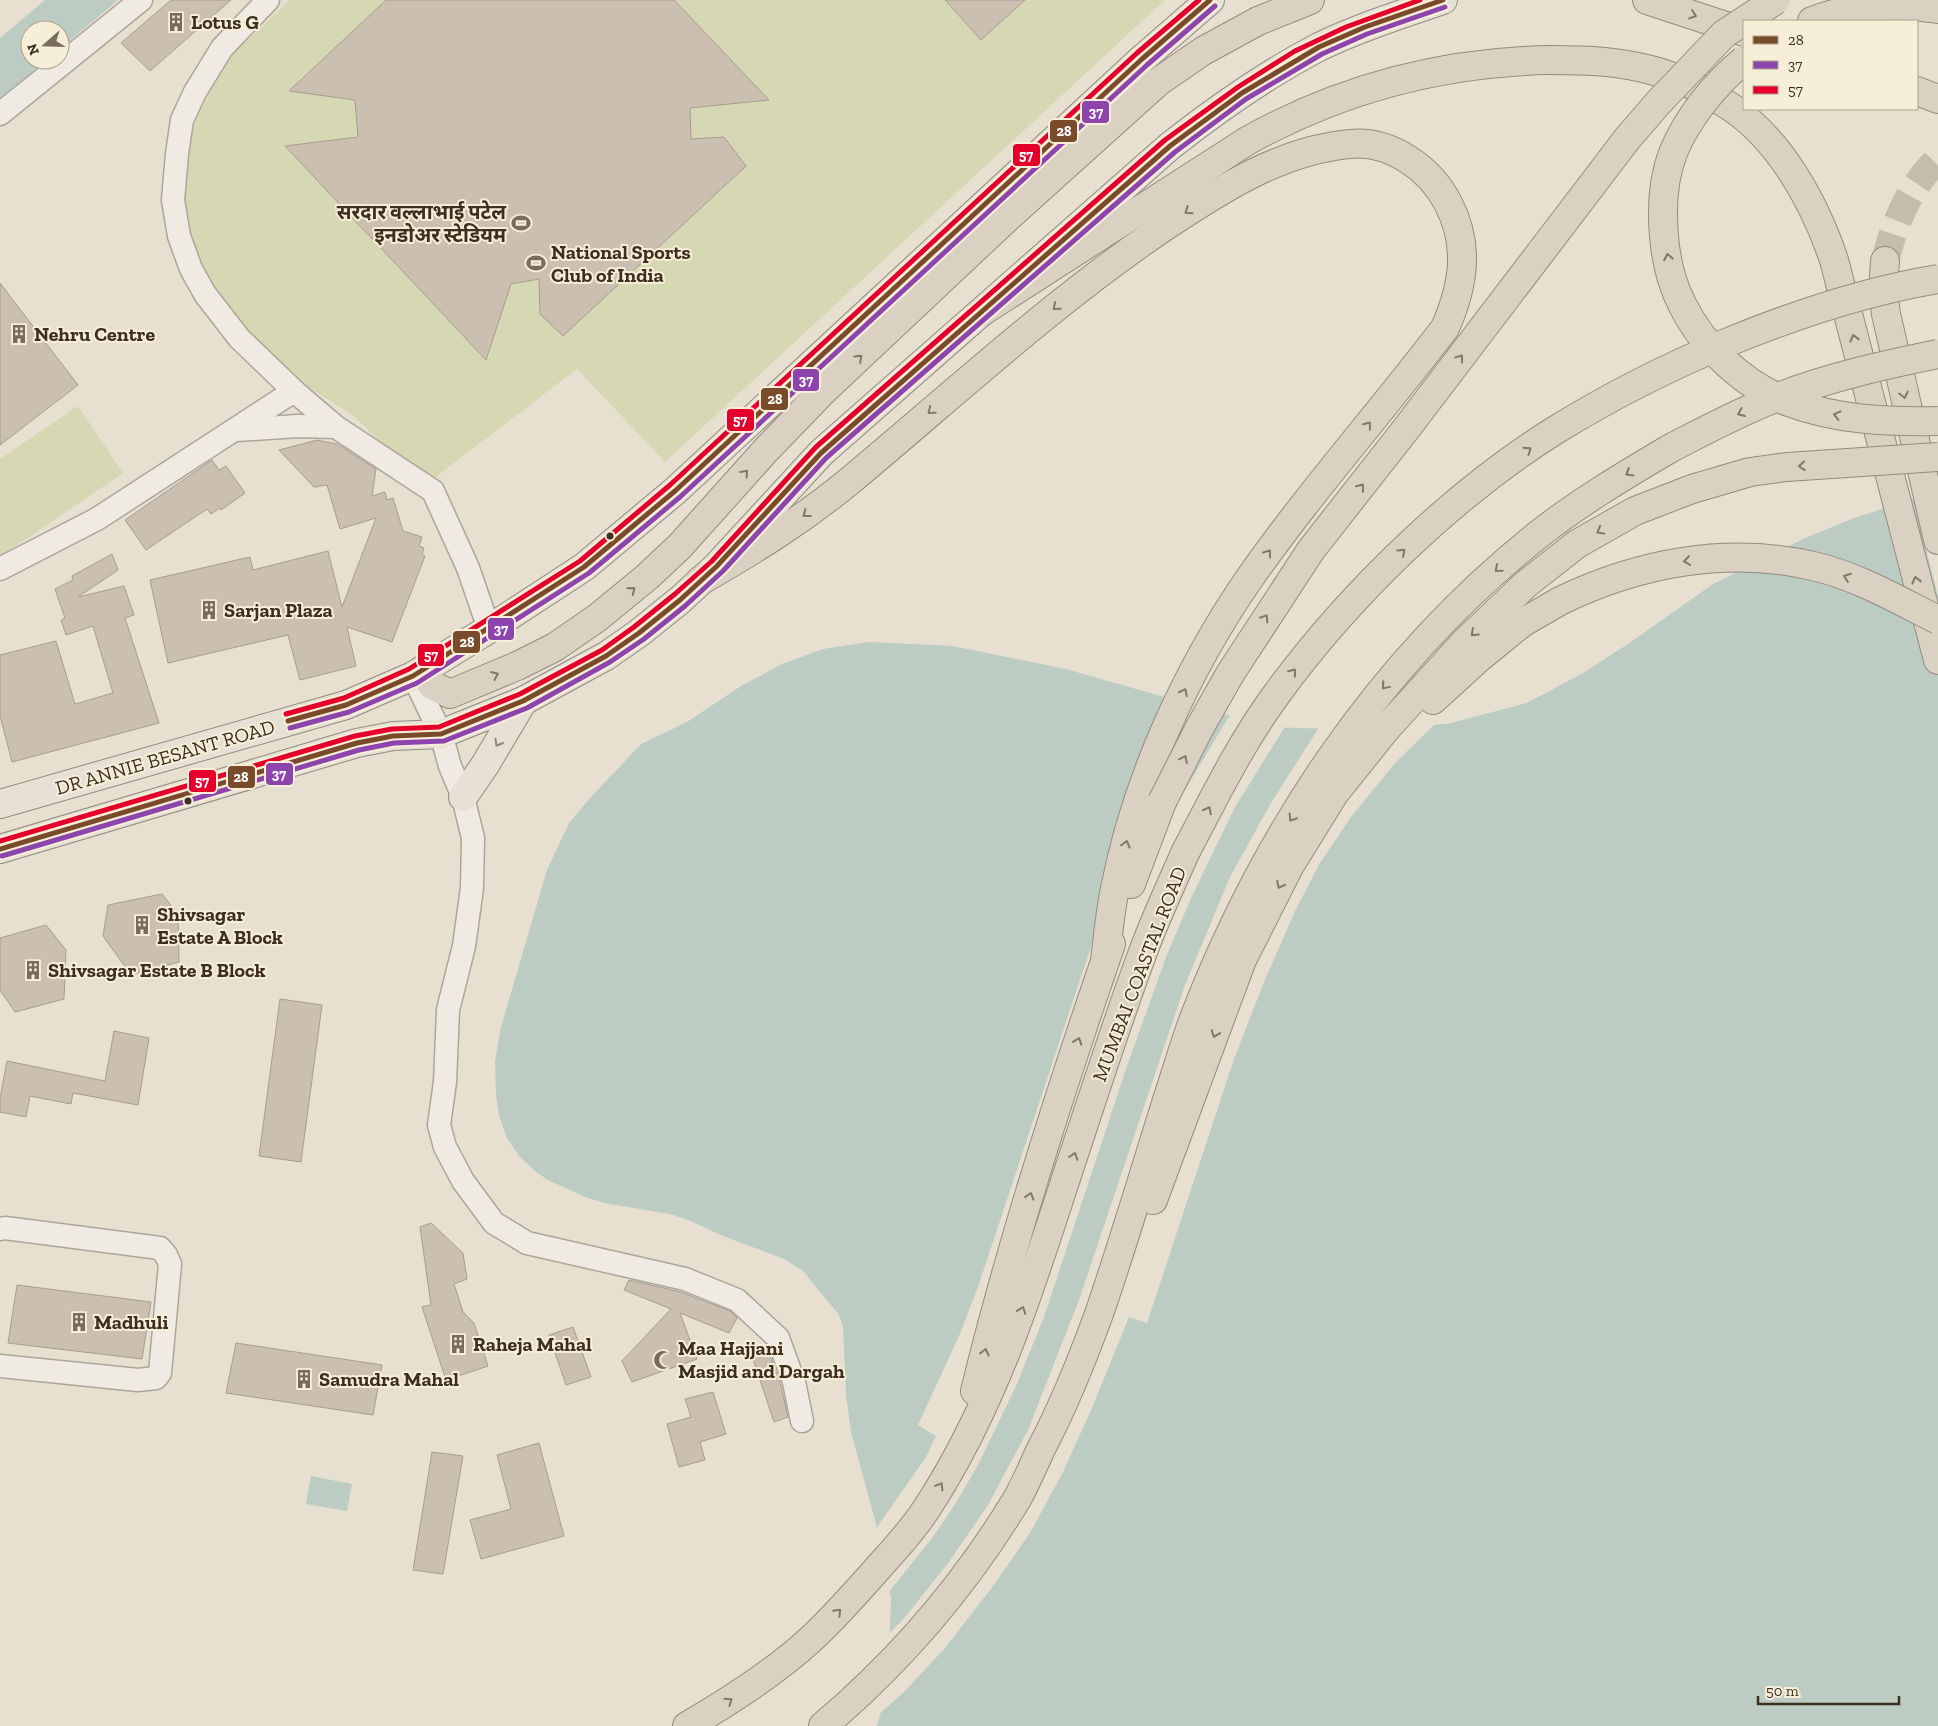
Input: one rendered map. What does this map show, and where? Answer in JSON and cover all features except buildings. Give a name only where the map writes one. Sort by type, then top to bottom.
[{"type":"highway","points":[[418,673],[432,685],[450,694],[517,666],[554,647],[597,618],[647,578],[680,546],[766,450],[824,392],[1007,218],[1158,82],[1203,51],[1234,34],[1310,0]]},
{"type":"highway","points":[[1647,0],[1743,32]]},
{"type":"highway","points":[[1745,20],[1776,0]]},
{"type":"highway","points":[[1815,20],[1861,8],[1899,6],[1938,9]]},
{"type":"highway","points":[[960,1450],[1017,1238],[1069,1067],[1137,868],[1162,802],[1200,726],[1230,674],[1311,550],[1634,132],[1671,89],[1724,34],[1743,22]]},
{"type":"highway","points":[[980,313],[1092,242],[1166,192],[1279,124],[1350,94],[1426,73],[1473,65],[1525,60],[1598,60],[1661,72],[1724,102],[1769,142],[1793,173],[1811,203],[1825,234],[1838,275],[1938,660]]},
{"type":"highway","points":[[1743,61],[1717,87],[1698,110],[1672,154],[1663,202],[1663,225],[1673,282],[1681,304],[1707,343],[1738,373],[1765,391],[1788,402],[1851,418],[1900,422],[1938,421]]},
{"type":"highway","points":[[1918,91],[1938,98]]},
{"type":"highway","points":[[700,581],[765,543],[803,517],[1076,290],[1142,242],[1205,200],[1229,186],[1284,161],[1328,147],[1352,143],[1373,145],[1396,152],[1414,163],[1430,178],[1447,201],[1458,226],[1463,250],[1461,279],[1455,306],[1445,328],[1279,538],[1223,620],[1194,670],[1169,721],[1139,799],[1114,890],[1105,960]]},
{"type":"highway","points":[[1885,261],[1883,292],[1886,314],[1938,540]]},
{"type":"highway","name":"MUMBAI COASTAL ROAD","points":[[687,1726],[734,1697],[810,1640],[857,1591],[926,1510],[960,1450],[1007,1351],[1031,1287],[1127,996],[1185,853],[1239,753],[1275,696],[1323,634],[1384,569],[1448,511],[1546,437],[1606,400],[1655,375],[1763,327],[1864,296],[1938,279]]},
{"type":"highway","points":[[823,1726],[862,1694],[913,1642],[975,1564],[1019,1496],[1062,1408],[1099,1312],[1194,1020],[1241,908],[1290,820],[1355,722],[1410,656],[1477,587],[1540,533],[1609,484],[1671,448],[1730,418],[1779,397],[1862,372],[1938,354]]},
{"type":"highway","points":[[1099,1312],[1139,1234],[1242,960],[1289,867],[1336,791],[1386,729],[1464,643],[1526,584],[1577,544],[1635,511],[1719,480],[1750,472],[1805,466],[1938,457]]},
{"type":"highway","points":[[1336,791],[1479,658],[1522,624],[1578,592],[1628,573],[1665,564],[1707,558],[1746,557],[1781,560],[1815,566],[1846,576],[1879,590],[1938,620]]},
{"type":"main road","name":"DR ANNIE BESANT ROAD","points":[[0,804],[346,705],[418,673],[584,567],[675,492],[1134,66],[1210,0]]},
{"type":"main road","name":"DR ANNIE BESANT ROAD","points":[[0,849],[357,743],[393,736],[441,734],[524,702],[606,656],[673,606],[717,566],[821,453],[1170,146],[1230,100],[1282,67],[1321,46],[1443,0]]},
{"type":"main road","points":[[463,797],[486,765],[524,702]]},
{"type":"street","points":[[0,114],[140,0]]},
{"type":"street","points":[[268,0],[222,48],[195,92],[182,120],[173,200],[179,236],[191,270],[205,294],[239,338],[294,391],[336,427],[434,491],[468,568],[489,629]]},
{"type":"street","points":[[0,569],[97,519],[294,391]]},
{"type":"street","points":[[232,431],[298,426],[336,427]]},
{"type":"street","points":[[418,673],[441,734],[450,766],[463,797],[474,838],[474,863],[464,946],[448,1010],[445,1082],[439,1125],[449,1155],[463,1181],[494,1223],[527,1243],[685,1278],[736,1300],[778,1338],[794,1382],[802,1421]]},
{"type":"street","points":[[0,1229],[5,1228],[160,1248],[170,1264],[160,1373],[156,1378],[138,1380],[0,1366]]},
{"type":"green space","name":"National Sports Club of India","points":[[290,0],[1165,0],[665,462],[577,369],[424,486],[355,417],[259,355],[205,301],[178,225],[193,127],[222,64]]},
{"type":"green space","points":[[78,406],[123,473],[0,557],[0,459]]},
{"type":"shaded area","points":[[45,0],[118,0],[70,41],[70,20],[21,20]]},
{"type":"shaded area","points":[[20,21],[20,70],[35,70],[0,100],[0,38]]},
{"type":"shaded area","points":[[1938,491],[1938,1726],[877,1726],[884,1700],[889,1651],[891,1598],[875,1520],[851,1432],[846,1395],[843,1327],[839,1315],[803,1271],[784,1259],[723,1236],[688,1220],[670,1214],[604,1203],[585,1197],[548,1180],[519,1156],[507,1138],[499,1116],[495,1061],[501,1027],[547,870],[569,823],[590,798],[641,744],[687,722],[741,686],[782,664],[823,649],[868,642],[953,646],[1066,669],[1270,727],[1362,730],[1447,724],[1527,703],[1583,673],[1713,584],[1805,538],[1854,518]]},
{"type":"shaded area","points":[[311,1476],[352,1484],[347,1511],[306,1504]]},
{"type":"pier","points":[[1938,489],[1938,596],[1913,497]]},
{"type":"pier","points":[[1167,696],[1225,712],[1179,800],[1231,713],[1270,724],[1286,725],[1235,807],[1192,896],[1166,957],[1126,1069],[1044,1317],[1016,1386],[978,1465],[957,1501],[933,1537],[888,1593],[875,1530],[926,1457],[936,1436],[918,1425],[959,1336],[979,1284],[1091,947],[1110,855]]},
{"type":"pier","points":[[1437,722],[1395,763],[1351,817],[1320,863],[1296,909],[1264,982],[1234,1059],[1147,1323],[1129,1317],[1092,1408],[1063,1472],[1030,1533],[993,1586],[945,1648],[904,1692],[877,1716],[881,1700],[887,1636],[906,1616],[949,1562],[988,1505],[1028,1430],[1079,1300],[1185,985],[1230,877],[1271,803],[1320,726],[1362,728]]},
{"type":"tunnel","points":[[1885,261],[1893,233],[1904,206],[1919,181],[1938,159]]},
{"type":"transit line","name":"57","points":[[286,714],[344,698],[409,669],[580,561],[670,485],[1137,53],[1199,0]]},
{"type":"transit line","name":"28","points":[[288,721],[346,705],[413,676],[584,567],[675,491],[1142,59],[1210,0]]},
{"type":"transit line","name":"57","points":[[0,841],[355,736],[392,729],[439,727],[520,694],[602,650],[675,594],[712,561],[816,447],[1165,140],[1238,87],[1295,51],[1346,27],[1420,0]]},
{"type":"transit line","name":"28","points":[[0,849],[357,743],[393,736],[441,734],[523,701],[606,656],[639,633],[680,600],[717,566],[821,453],[1170,146],[1242,93],[1319,47],[1365,27],[1443,0]]},
{"type":"transit line","name":"37","points":[[290,728],[349,712],[417,683],[589,573],[680,497],[1147,65],[1215,6]]},
{"type":"transit line","name":"37","points":[[2,856],[359,750],[394,743],[444,741],[527,708],[610,662],[644,639],[685,606],[723,571],[826,458],[1175,152],[1246,99],[1322,54],[1367,34],[1445,7]]},
{"type":"place","name":"Lotus G","points":[[176,22]]},
{"type":"place","name":"सरदार वल्लाभाई पटेल इनडोअर स्टेडियम","points":[[521,223]]},
{"type":"place","name":"National Sports Club of India","points":[[536,263]]},
{"type":"place","name":"Nehru Centre","points":[[19,334]]},
{"type":"place","name":"Sarjan Plaza","points":[[209,610]]},
{"type":"place","name":"Shivsagar Estate A Block","points":[[142,925]]},
{"type":"place","name":"Shivsagar Estate B Block","points":[[33,970]]},
{"type":"place","name":"Madhuli","points":[[79,1322]]},
{"type":"place","name":"Raheja Mahal","points":[[458,1344]]},
{"type":"place","name":"Maa Hajjani Masjid and Dargah","points":[[663,1360]]},
{"type":"place","name":"Samudra Mahal","points":[[304,1379]]}]
